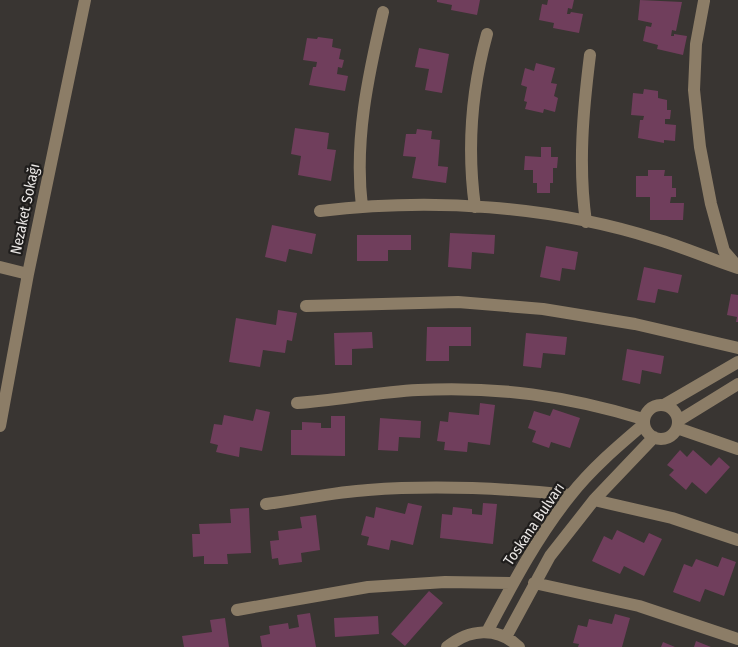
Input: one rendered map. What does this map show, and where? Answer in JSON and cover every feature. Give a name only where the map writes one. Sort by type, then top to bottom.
[{"type":"street","name":"Nezaket Sokağı","points":[[0,426],[28,274],[85,0]]},
{"type":"street","points":[[704,1],[696,44],[694,90],[700,147],[711,204],[724,251],[738,268]]},
{"type":"street","points":[[362,207],[358,179],[361,134],[373,54],[384,12]]},
{"type":"street","points":[[474,207],[470,178],[470,142],[478,72],[487,34]]},
{"type":"street","points":[[586,222],[581,158],[582,115],[590,55]]},
{"type":"street","points":[[320,211],[362,207],[423,205],[474,207],[552,215],[656,239],[738,268]]},
{"type":"street","points":[[0,268],[28,274]]},
{"type":"street","points":[[306,306],[458,302],[543,309],[635,324],[738,348]]},
{"type":"street","name":"Toskana Bulvarı","points":[[486,632],[534,548],[570,496],[644,422],[649,409],[653,406],[664,405],[738,362]]},
{"type":"street","name":"Toskana Bulvarı","points":[[506,637],[550,556],[594,500],[654,437],[665,438],[677,424],[738,384]]},
{"type":"street","points":[[297,403],[416,390],[509,390],[592,404],[644,422],[646,430],[654,437]]},
{"type":"street","points":[[664,405],[674,411],[677,424],[738,448]]},
{"type":"street","points":[[266,504],[366,490],[410,488],[485,488],[570,496]]},
{"type":"street","points":[[594,500],[672,518],[738,540]]},
{"type":"street","points":[[237,610],[368,587],[445,582],[513,583]]},
{"type":"street","points":[[534,583],[639,606],[738,639]]},
{"type":"street","points":[[447,647],[457,639],[472,633],[486,632],[506,637],[519,647]]},
{"type":"building","points":[[437,0],[480,0],[477,15],[451,10],[452,5],[437,2]]},
{"type":"building","points":[[548,0],[574,0],[572,9],[568,8],[567,14],[571,12],[583,14],[579,33],[553,28],[554,23],[539,20],[542,4],[547,5]]},
{"type":"building","points":[[640,0],[682,2],[676,31],[672,30],[671,36],[674,36],[674,34],[687,36],[683,55],[657,49],[658,45],[643,41],[646,26],[651,27],[652,23],[638,20]]},
{"type":"building","points":[[318,37],[333,39],[332,47],[341,49],[339,59],[344,60],[342,68],[338,67],[337,74],[348,76],[345,91],[309,85],[313,67],[316,67],[317,62],[303,60],[307,38],[317,39]]},
{"type":"building","points":[[419,48],[449,54],[442,93],[425,90],[429,69],[415,67]]},
{"type":"building","points":[[536,63],[555,68],[551,83],[557,84],[554,96],[558,98],[555,112],[544,109],[543,113],[525,109],[527,102],[524,101],[527,87],[521,85],[525,68],[534,71]]},
{"type":"building","points":[[644,89],[658,91],[658,98],[667,100],[667,110],[671,110],[670,119],[665,119],[665,124],[676,125],[675,141],[664,140],[664,143],[638,138],[640,120],[643,120],[644,116],[631,115],[633,93],[643,94]]},
{"type":"building","points":[[295,128],[329,133],[327,149],[336,150],[331,181],[298,175],[301,156],[291,154]]},
{"type":"building","points":[[417,129],[432,131],[431,139],[440,140],[438,166],[448,167],[446,183],[412,178],[416,157],[403,156],[406,134],[416,134]]},
{"type":"building","points":[[541,147],[551,147],[551,157],[558,157],[557,168],[553,168],[553,183],[550,183],[550,193],[537,193],[537,183],[533,183],[533,170],[524,170],[525,156],[541,157]]},
{"type":"building","points":[[648,170],[665,170],[664,176],[672,176],[672,188],[676,188],[676,197],[671,197],[670,203],[684,203],[683,220],[650,220],[650,197],[636,197],[636,176],[648,176]]},
{"type":"building","points":[[272,225],[316,234],[312,254],[289,249],[286,262],[265,257]]},
{"type":"building","points":[[450,233],[495,235],[494,254],[472,252],[471,269],[448,267]]},
{"type":"building","points":[[357,235],[411,235],[411,250],[388,250],[388,261],[357,261]]},
{"type":"building","points":[[546,246],[578,252],[575,270],[562,268],[560,281],[540,277]]},
{"type":"building","points":[[644,267],[682,275],[678,293],[658,289],[655,303],[637,300]]},
{"type":"building","points":[[731,294],[738,295],[738,322],[736,322],[737,317],[727,315]]},
{"type":"building","points":[[278,310],[297,313],[292,341],[287,340],[285,353],[263,350],[260,367],[229,362],[236,318],[276,325]]},
{"type":"building","points":[[427,327],[471,327],[471,346],[449,346],[449,361],[426,361]]},
{"type":"building","points":[[372,332],[373,348],[352,349],[352,365],[335,365],[334,333]]},
{"type":"building","points":[[526,333],[567,337],[565,355],[543,353],[541,368],[523,366]]},
{"type":"building","points":[[627,349],[664,356],[661,374],[642,370],[640,384],[622,380]]},
{"type":"building","points":[[480,403],[495,405],[490,445],[468,442],[467,452],[444,450],[445,442],[437,441],[440,421],[448,422],[449,412],[479,415]]},
{"type":"building","points":[[256,409],[270,412],[262,451],[240,447],[239,457],[216,452],[218,445],[210,443],[214,424],[222,425],[224,415],[253,421]]},
{"type":"building","points":[[553,409],[580,418],[570,448],[551,442],[549,448],[532,442],[536,431],[528,428],[534,411],[550,416]]},
{"type":"building","points":[[331,416],[345,416],[345,456],[291,455],[291,430],[302,430],[302,422],[321,423],[321,428],[331,428]]},
{"type":"building","points":[[380,418],[421,421],[420,438],[399,437],[398,451],[378,450]]},
{"type":"building","points":[[680,450],[687,457],[693,450],[711,466],[719,457],[730,467],[706,494],[692,482],[686,490],[669,475],[674,470],[667,465]]},
{"type":"building","points":[[408,503],[422,506],[413,545],[391,540],[389,550],[367,545],[369,537],[361,535],[366,516],[374,518],[376,507],[405,514]]},
{"type":"building","points":[[483,503],[497,504],[493,544],[440,538],[442,514],[452,515],[453,507],[472,509],[472,514],[482,515]]},
{"type":"building","points":[[249,508],[251,553],[227,554],[228,564],[204,564],[204,556],[193,557],[192,534],[200,534],[199,524],[231,523],[230,509]]},
{"type":"building","points":[[316,515],[320,550],[301,553],[302,562],[279,565],[278,558],[272,559],[270,541],[279,540],[278,531],[302,528],[300,517]]},
{"type":"building","points":[[617,530],[644,543],[649,533],[662,539],[644,576],[624,566],[620,574],[592,561],[604,536],[612,540]]},
{"type":"building","points":[[722,557],[736,562],[724,596],[705,589],[700,602],[673,592],[684,564],[692,567],[696,559],[718,567]]},
{"type":"building","points":[[429,591],[443,603],[405,646],[391,634]]},
{"type":"building","points":[[310,613],[316,647],[262,647],[260,636],[270,634],[269,626],[288,623],[289,629],[299,627],[297,615]]},
{"type":"building","points":[[615,614],[630,618],[622,647],[578,647],[579,644],[573,643],[578,625],[587,627],[589,619],[612,624]]},
{"type":"building","points":[[378,616],[379,634],[335,637],[334,618]]},
{"type":"building","points":[[225,618],[229,647],[184,647],[182,636],[212,632],[210,620]]},
{"type":"building","points":[[696,641],[711,647],[694,647]]},
{"type":"building","points":[[663,642],[675,647],[661,647]]}]
